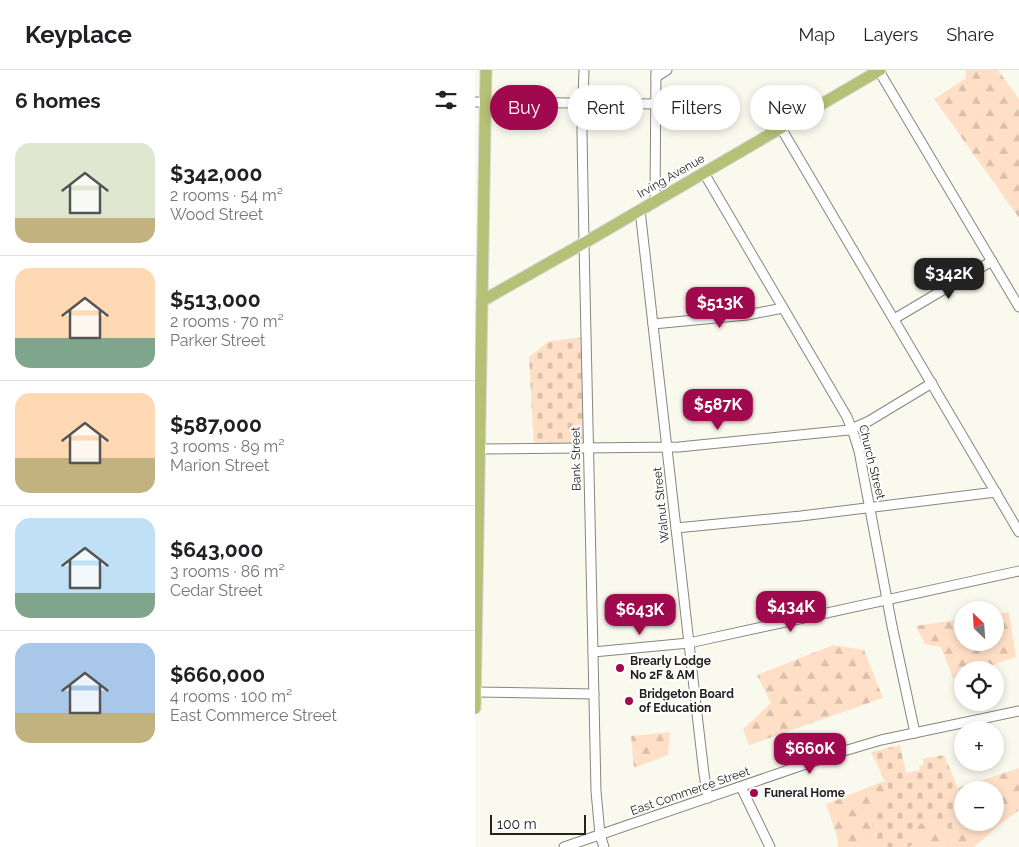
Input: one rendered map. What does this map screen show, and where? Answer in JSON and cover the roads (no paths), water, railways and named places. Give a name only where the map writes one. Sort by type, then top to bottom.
[{"type":"main road","points":[[475,708],[480,449],[477,427],[480,102],[486,70]]},
{"type":"main road","name":"Irving Avenue","points":[[824,103],[880,70]]},
{"type":"main road","name":"Irving Avenue","points":[[478,302],[584,243],[778,130]]},
{"type":"street","name":"Bank Street","points":[[584,70],[584,85]]},
{"type":"street","points":[[656,73],[667,70]]},
{"type":"street","points":[[880,70],[1019,307]]},
{"type":"street","points":[[480,102],[568,103]]},
{"type":"street","name":"Bank Street","points":[[582,130],[595,791],[600,835],[604,847]]},
{"type":"street","points":[[655,130],[655,201]]},
{"type":"street","points":[[782,130],[996,492],[1016,519],[1019,532]]},
{"type":"street","name":"Church Street","points":[[704,173],[847,417],[852,429],[859,451],[915,732]]},
{"type":"street","name":"Walnut Street","points":[[640,210],[708,798]]},
{"type":"street","points":[[894,319],[992,261]]},
{"type":"street","points":[[653,324],[747,315],[783,308]]},
{"type":"street","points":[[480,449],[679,448],[849,430],[869,421],[932,383]]},
{"type":"street","points":[[676,528],[801,516],[996,492]]},
{"type":"street","points":[[593,652],[689,643],[1019,571]]},
{"type":"street","points":[[475,692],[594,694]]},
{"type":"street","name":"East Commerce Street","points":[[564,847],[844,751],[915,732],[1019,711]]},
{"type":"street","points":[[741,787],[769,847]]},
{"type":"place","name":"Brearly Lodge No 2F & AM","points":[[620,668]]},
{"type":"place","name":"Bridgeton Board of Education","points":[[629,701]]},
{"type":"place","name":"Funeral Home","points":[[754,793]]}]
